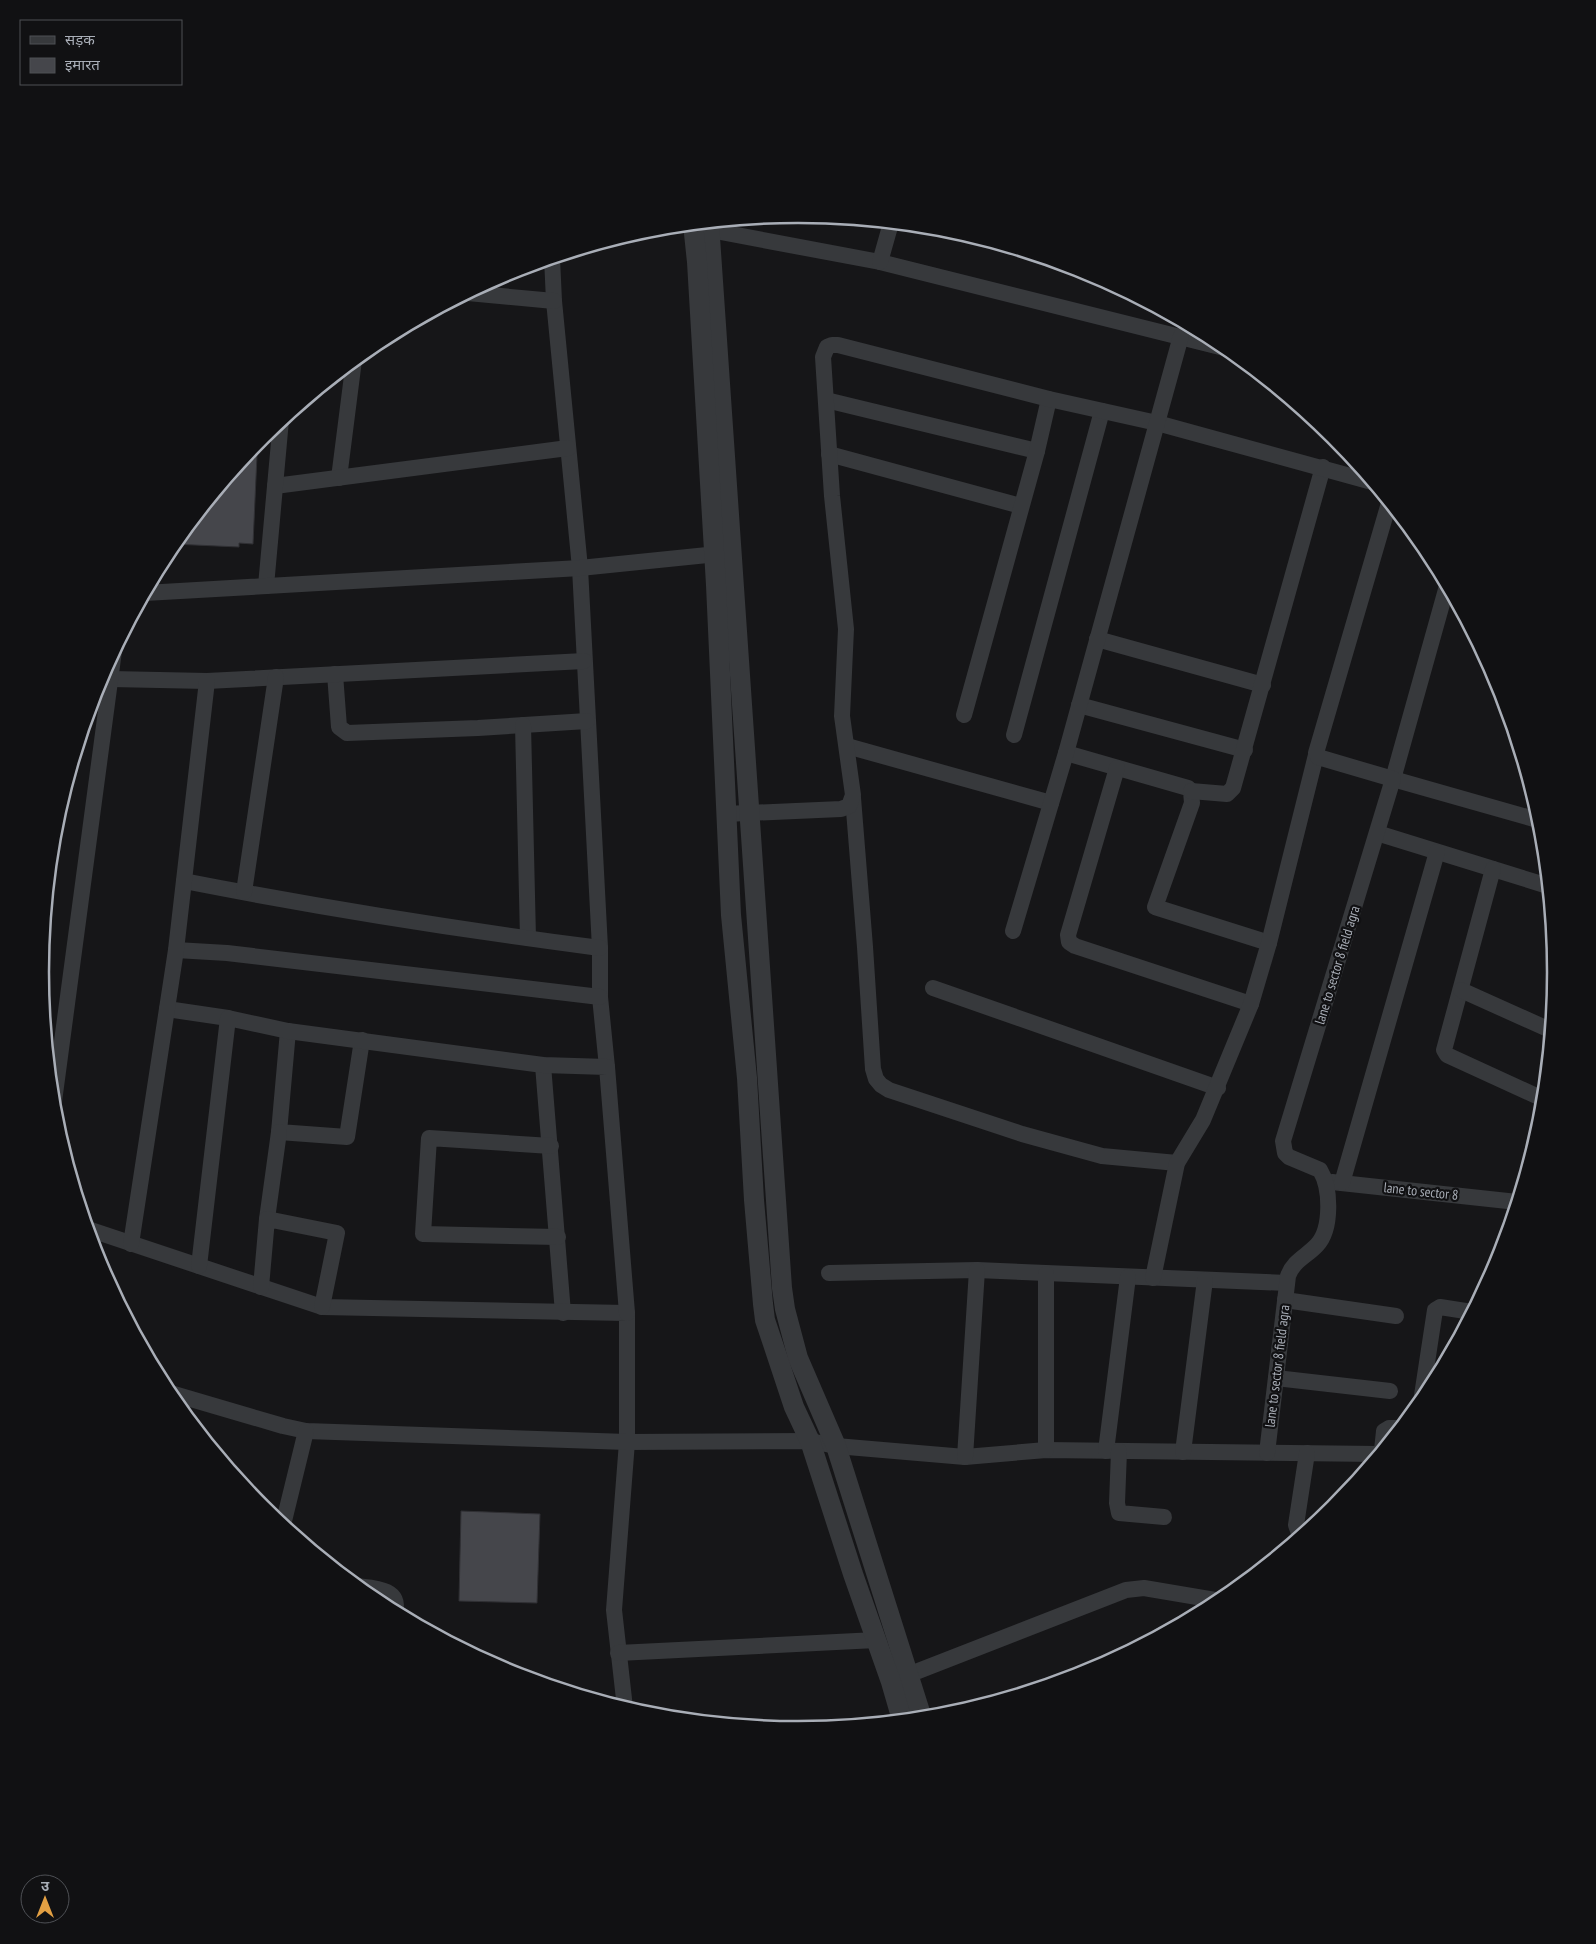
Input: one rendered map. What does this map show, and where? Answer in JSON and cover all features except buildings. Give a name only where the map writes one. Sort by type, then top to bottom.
[{"type":"street","points":[[712,228],[880,262],[1203,342]]},
{"type":"street","points":[[880,262],[889,228]]},
{"type":"street","points":[[704,229],[722,553],[725,814],[730,916],[747,1078],[754,1200],[765,1320],[794,1407],[810,1441],[900,1714]]},
{"type":"street","points":[[552,265],[554,301],[580,568],[600,948],[600,998],[627,1314],[627,1442],[614,1610],[623,1700]]},
{"type":"street","points":[[480,294],[554,301]]},
{"type":"street","points":[[1013,932],[1066,753],[1181,336]]},
{"type":"street","points":[[1177,1163],[1102,1156],[1022,1134],[889,1090],[876,1079],[872,1058],[852,782],[842,716],[846,629],[832,496],[823,357],[827,347],[832,345],[1102,412],[1156,423],[1362,479]]},
{"type":"street","points":[[339,478],[353,370]]},
{"type":"street","points":[[964,715],[1037,451],[1049,399]]},
{"type":"street","points":[[826,400],[1037,451]]},
{"type":"street","points":[[1014,735],[1102,412]]},
{"type":"street","points":[[266,586],[280,431]]},
{"type":"street","points":[[275,486],[568,448]]},
{"type":"street","points":[[829,454],[1021,506]]},
{"type":"street","points":[[1066,753],[1183,785],[1191,791],[1230,793],[1245,750],[1323,468]]},
{"type":"street","points":[[1152,1278],[1177,1163],[1203,1120],[1218,1088],[1251,1004],[1269,943],[1316,755],[1387,510]]},
{"type":"street","points":[[152,592],[580,568],[722,553]]},
{"type":"street","points":[[722,553],[749,814],[785,1309],[798,1358],[836,1446],[920,1711]]},
{"type":"street","name":"lane to sector 8 field agra","points":[[1267,1453],[1287,1283],[1293,1265],[1312,1250],[1324,1236],[1328,1191],[1334,1182],[1315,1167],[1289,1157],[1285,1153],[1284,1141],[1393,779],[1445,594]]},
{"type":"street","points":[[1097,639],[1263,685]]},
{"type":"street","points":[[111,679],[207,681],[584,661]]},
{"type":"street","points":[[57,1082],[98,708],[111,679],[112,672]]},
{"type":"street","points":[[335,674],[339,727],[347,733],[587,721]]},
{"type":"street","points":[[244,892],[276,677]]},
{"type":"street","points":[[130,1244],[176,950],[207,681]]},
{"type":"street","points":[[1079,705],[1245,750]]},
{"type":"street","points":[[523,725],[528,938]]},
{"type":"street","points":[[847,746],[1051,802]]},
{"type":"street","points":[[1316,755],[1531,819]]},
{"type":"street","points":[[1117,768],[1068,935],[1069,942],[1074,946],[1251,1004]]},
{"type":"street","points":[[1191,791],[1192,802],[1155,907],[1269,943]]},
{"type":"street","points":[[725,814],[841,809],[849,806],[853,798]]},
{"type":"street","points":[[1377,832],[1542,884]]},
{"type":"street","points":[[1334,1182],[1437,852]]},
{"type":"street","points":[[1493,869],[1444,1050],[1447,1055],[1537,1096]]},
{"type":"street","points":[[184,881],[528,938],[600,948]]},
{"type":"street","points":[[176,950],[227,953],[600,998]]},
{"type":"street","points":[[933,988],[1218,1088]]},
{"type":"street","points":[[1461,990],[1545,1028]]},
{"type":"street","points":[[167,1009],[228,1018],[288,1031],[543,1065],[607,1067]]},
{"type":"street","points":[[199,1266],[228,1018]]},
{"type":"street","points":[[261,1287],[267,1219],[279,1132],[288,1031]]},
{"type":"street","points":[[279,1132],[347,1137],[362,1040]]},
{"type":"street","points":[[543,1065],[563,1313]]},
{"type":"street","points":[[551,1146],[429,1138],[423,1234],[558,1237]]},
{"type":"street","name":"lane to sector 8","points":[[1334,1182],[1511,1201]]},
{"type":"street","points":[[267,1219],[337,1233],[322,1307]]},
{"type":"street","points":[[96,1232],[322,1307],[627,1314]]},
{"type":"street","points":[[965,1457],[977,1270]]},
{"type":"street","points":[[828,1273],[977,1270],[1287,1283]]},
{"type":"street","points":[[1046,1274],[1046,1450]]},
{"type":"street","points":[[1128,1277],[1112,1451],[1116,1503],[1120,1513],[1164,1517]]},
{"type":"street","points":[[1183,1452],[1205,1280]]},
{"type":"street","points":[[1285,1300],[1396,1316]]},
{"type":"street","points":[[1424,1384],[1435,1310],[1440,1307],[1466,1311]]},
{"type":"street","points":[[1276,1378],[1390,1391]]},
{"type":"street","points":[[181,1396],[306,1431],[627,1442],[810,1441],[836,1446],[965,1457],[1046,1450],[1371,1454]]},
{"type":"street","points":[[1383,1439],[1384,1431],[1392,1428]]},
{"type":"street","points":[[285,1517],[306,1431]]},
{"type":"street","points":[[1298,1530],[1296,1525],[1307,1453]]},
{"type":"street","points":[[372,1588],[383,1589],[391,1594],[395,1599],[395,1603]]},
{"type":"street","points":[[908,1675],[1126,1590],[1144,1588],[1205,1601]]},
{"type":"street","points":[[618,1653],[876,1640]]}]
